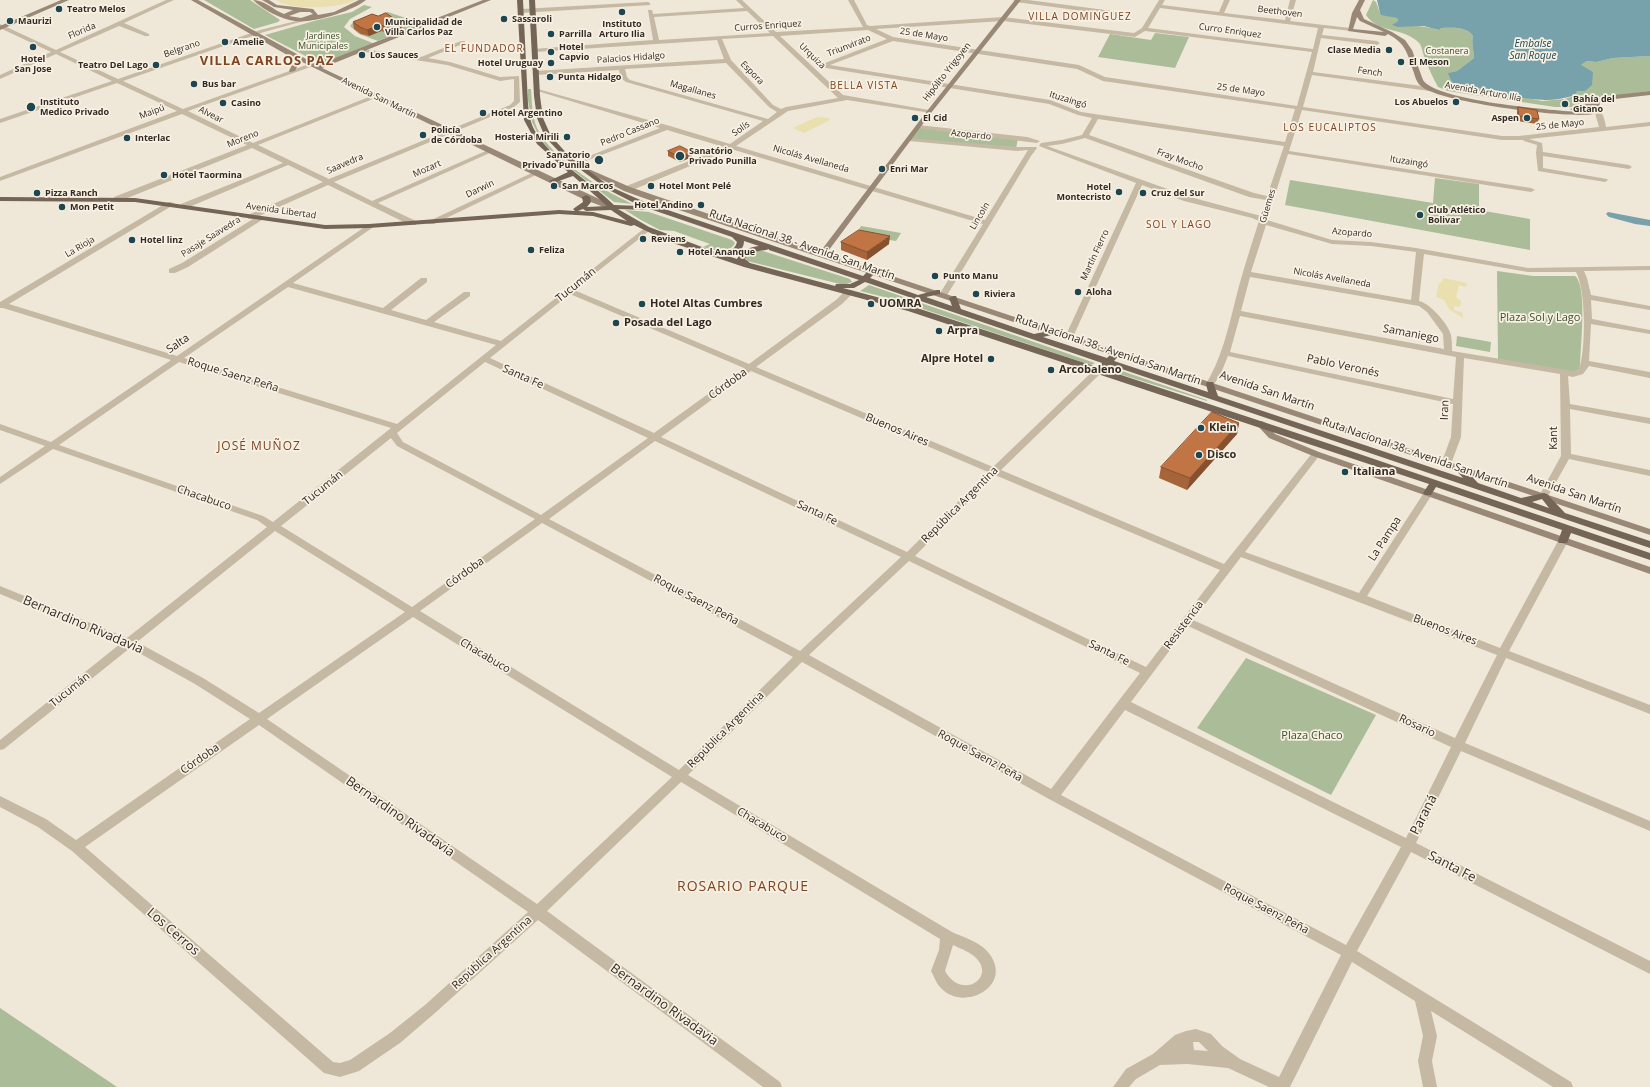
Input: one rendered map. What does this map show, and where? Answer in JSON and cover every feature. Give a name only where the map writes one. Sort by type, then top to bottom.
[{"type":"main road","points":[[1,27],[66,0]]},
{"type":"main road","name":"Avenida San Martín","points":[[194,0],[318,68],[586,197],[612,207]]},
{"type":"main road","points":[[256,0],[275,13],[293,20],[302,20],[336,13],[359,2]]},
{"type":"main road","points":[[265,0],[276,6],[311,10],[334,9],[359,2]]},
{"type":"main road","points":[[318,68],[488,0]]},
{"type":"main road","name":"Ruta Nacional 38 - Avenida San Martín","points":[[520,0],[525,104],[527,120],[531,130],[542,147],[572,173],[598,193],[612,207],[646,229],[712,254],[747,265],[911,309],[1261,424],[1650,557]]},
{"type":"main road","points":[[532,0],[536,89]]},
{"type":"main road","name":"Hipólito Yrigoyen","points":[[822,254],[929,112],[1017,0]]},
{"type":"main road","points":[[1351,28],[1354,13],[1362,0]]},
{"type":"main road","points":[[286,17],[290,12],[304,9]]},
{"type":"main road","points":[[310,18],[316,14],[311,10]]},
{"type":"main road","name":"Avenida Arturo Ilía","points":[[1357,10],[1360,18],[1405,42],[1422,84],[1429,88],[1448,95],[1542,111],[1586,114],[1594,112],[1592,107]]},
{"type":"main road","points":[[1351,28],[1373,25]]},
{"type":"main road","points":[[1351,28],[1393,35]]},
{"type":"main road","points":[[521,30],[527,36],[527,49],[535,50]]},
{"type":"main road","points":[[291,53],[296,63],[292,71]]},
{"type":"main road","points":[[517,77],[519,61],[522,62],[529,72],[530,84],[536,89]]},
{"type":"main road","name":"Ruta Nacional 38 - Avenida San Martín","points":[[536,89],[538,110],[543,127],[555,145],[568,158],[616,192],[644,204],[862,281],[917,297],[1107,363],[1650,545]]},
{"type":"main road","points":[[1592,107],[1597,101],[1605,98],[1650,94]]},
{"type":"main road","name":"Avenida San Martín","points":[[582,168],[627,189],[702,215],[1650,532]]},
{"type":"main road","points":[[553,181],[568,176],[572,173]]},
{"type":"main road","points":[[572,210],[584,206],[587,202],[586,197]]},
{"type":"main road","name":"Avenida Libertad","points":[[0,199],[117,199],[171,204],[318,227],[369,226],[431,222],[612,207],[645,208],[673,214]]},
{"type":"main road","name":"Avenida Libertad","points":[[559,212],[593,214],[646,229]]},
{"type":"main road","points":[[693,221],[702,215]]},
{"type":"main road","points":[[712,254],[726,254],[738,250],[741,242],[734,235]]},
{"type":"main road","points":[[756,243],[765,236]]},
{"type":"main road","points":[[747,265],[741,260],[741,257],[746,252],[772,248]]},
{"type":"main road","points":[[849,292],[873,271]]},
{"type":"main road","points":[[782,275],[805,277],[844,287],[853,286],[862,281]]},
{"type":"main road","points":[[917,297],[940,294]]},
{"type":"main road","points":[[953,298],[958,311]]},
{"type":"main road","points":[[1032,337],[1053,332]]},
{"type":"main road","points":[[1098,371],[1117,353]]},
{"type":"main road","points":[[1207,407],[1214,398],[1210,384]]},
{"type":"main road","points":[[1261,424],[1272,436],[1316,454],[1650,571]]},
{"type":"main road","points":[[1459,468],[1476,486]]},
{"type":"main road","points":[[1428,493],[1434,483]]},
{"type":"main road","points":[[1520,501],[1544,496],[1562,516]]},
{"type":"main road","points":[[1563,541],[1568,529]]},
{"type":"street","name":"Florida","points":[[0,77],[171,0]]},
{"type":"street","name":"Urquiza","points":[[739,0],[812,68],[838,96],[844,99]]},
{"type":"street","points":[[851,0],[865,26],[868,28]]},
{"type":"street","points":[[1017,0],[1113,12]]},
{"type":"street","name":"Beethoven","points":[[1153,0],[1221,14],[1321,27],[1351,28]]},
{"type":"street","points":[[1221,14],[1227,0]]},
{"type":"street","points":[[1287,22],[1293,0]]},
{"type":"street","points":[[521,11],[647,2],[656,42]]},
{"type":"street","points":[[1003,19],[1135,35],[1144,29],[1161,2]]},
{"type":"street","points":[[651,16],[748,9]]},
{"type":"street","name":"Curros Enriquez","points":[[535,50],[1003,19]]},
{"type":"street","name":"Belgrano","points":[[0,121],[254,34],[302,20]]},
{"type":"street","points":[[120,24],[147,35]]},
{"type":"street","name":"Alvear","points":[[1,27],[182,111],[413,223]]},
{"type":"street","name":"Güemes","points":[[1210,384],[1225,353],[1262,223],[1309,73],[1321,27]]},
{"type":"street","name":"25 de Mayo","points":[[868,28],[892,39],[1079,67],[1103,79],[1502,138],[1519,138],[1650,124]]},
{"type":"street","name":"Curro Enriquez","points":[[1144,29],[1314,51]]},
{"type":"street","points":[[1319,36],[1377,43]]},
{"type":"street","name":"Espora","points":[[719,38],[728,61],[771,106],[781,112]]},
{"type":"street","name":"Triunvirato","points":[[812,68],[822,66],[892,39]]},
{"type":"street","points":[[423,58],[462,42]]},
{"type":"street","points":[[365,50],[454,64],[500,79],[517,77]]},
{"type":"street","name":"Palacios Hidalgo","points":[[536,73],[728,61]]},
{"type":"street","name":"Maipú","points":[[0,179],[311,64]]},
{"type":"street","name":"Ituzaingó","points":[[822,66],[1050,102],[1070,111],[1096,116],[1531,190]]},
{"type":"street","name":"Magallanes","points":[[621,67],[624,78],[628,81],[769,121]]},
{"type":"street","name":"Fench","points":[[1309,73],[1429,88]]},
{"type":"street","name":"Saavedra","points":[[251,217],[328,182],[515,104],[518,97],[517,77]]},
{"type":"street","name":"Nicolás Avellaneda","points":[[536,89],[988,222]]},
{"type":"street","name":"Moreno","points":[[117,199],[376,96]]},
{"type":"street","points":[[844,99],[929,112]]},
{"type":"street","name":"Solís","points":[[627,189],[732,146],[781,112],[791,108],[844,99]]},
{"type":"street","points":[[1592,107],[1601,115],[1603,129]]},
{"type":"street","points":[[1037,146],[1085,136],[1096,116]]},
{"type":"street","name":"Pedro Cassano","points":[[576,163],[668,127]]},
{"type":"street","name":"Azopardo","points":[[918,127],[1027,139],[1037,146],[1140,181],[1187,199],[1255,216],[1262,223],[1332,242],[1371,244],[1523,273],[1650,272]]},
{"type":"street","name":"Fray Mocho","points":[[1085,136],[1270,199]]},
{"type":"street","points":[[1519,138],[1540,144],[1540,170],[1605,180]]},
{"type":"street","name":"Azopardo","points":[[910,139],[1017,149],[1037,146]]},
{"type":"street","name":"Lincoln","points":[[940,294],[988,222],[1028,156],[1037,146]]},
{"type":"street","name":"Mozart","points":[[372,203],[490,151]]},
{"type":"street","points":[[1539,153],[1629,167]]},
{"type":"street","points":[[184,206],[288,163]]},
{"type":"street","name":"Darwin","points":[[431,222],[536,173]]},
{"type":"street","name":"Martín Fierro","points":[[1068,337],[1140,181]]},
{"type":"street","name":"La Rioja","points":[[1,305],[171,204]]},
{"type":"street","name":"Pasaje Saavedra","points":[[172,271],[185,265],[259,218]]},
{"type":"street","name":"Salta","points":[[0,480],[287,284],[369,226]]},
{"type":"street","name":"Tucumán","points":[[0,746],[129,642],[276,527],[394,429],[485,359],[646,229]]},
{"type":"street","points":[[1420,253],[1415,302],[1430,310],[1447,334],[1448,352]]},
{"type":"street","name":"Azopardo","points":[[1581,272],[1650,268]]},
{"type":"street","points":[[1581,272],[1587,297],[1585,363],[1650,375]]},
{"type":"street","name":"Nicolás Avellaneda","points":[[1247,274],[1415,302]]},
{"type":"street","points":[[385,311],[424,280]]},
{"type":"street","points":[[287,284],[429,322],[503,344]]},
{"type":"street","name":"Buenos Aires","points":[[569,291],[993,472],[1226,569]]},
{"type":"street","name":"Córdoba","points":[[76,846],[412,612],[750,368],[839,302],[849,292]]},
{"type":"street","points":[[429,322],[467,294]]},
{"type":"street","points":[[1587,297],[1650,308]]},
{"type":"street","name":"Roque Saenz Peña","points":[[1,305],[178,358],[394,429],[400,444],[801,656],[1053,796],[1349,953],[1566,1087]]},
{"type":"street","name":"Samaniego","points":[[1237,313],[1564,373],[1582,372],[1585,369],[1585,363]]},
{"type":"street","points":[[1587,321],[1650,332]]},
{"type":"street","name":"Pablo Veronés","points":[[1225,353],[1456,402]]},
{"type":"street","name":"Iran","points":[[1446,464],[1456,438],[1456,402],[1460,355]]},
{"type":"street","name":"Santa Fe","points":[[485,359],[655,436],[909,556],[1147,672]]},
{"type":"street","name":"República Argentina","points":[[340,1070],[354,1066],[395,1038],[430,1009],[538,912],[680,776],[801,656],[909,556],[993,472],[1098,371]]},
{"type":"street","name":"Kant","points":[[1544,496],[1566,456],[1566,406],[1564,373]]},
{"type":"street","points":[[1566,406],[1650,421]]},
{"type":"street","name":"Chacabuco","points":[[0,427],[53,444],[260,518],[680,776],[947,936]]},
{"type":"street","name":"Resistencia","points":[[1053,796],[1226,569],[1316,454]]},
{"type":"street","points":[[1566,456],[1650,473]]},
{"type":"street","name":"La Pampa","points":[[1361,598],[1428,493]]},
{"type":"street","name":"Paraná","points":[[1282,1087],[1349,953],[1410,845],[1503,653],[1563,541]]},
{"type":"street","name":"Buenos Aires","points":[[1239,553],[1361,598],[1650,710]]},
{"type":"street","name":"Bernardino Rivadavia","points":[[0,590],[129,642],[199,681],[258,718],[538,912],[774,1087]]},
{"type":"street","name":"Rosario","points":[[1187,621],[1459,745],[1650,826]]},
{"type":"street","name":"Santa Fe","points":[[1124,704],[1410,845],[1650,968]]},
{"type":"street","name":"Los Cerros","points":[[0,801],[42,823],[76,846],[329,1068],[340,1070]]},
{"type":"street","points":[[1421,997],[1430,1036],[1425,1061],[1430,1087]]},
{"type":"street","points":[[1120,1087],[1131,1074],[1158,1059],[1182,1038],[1198,1035],[1205,1037],[1217,1051],[1234,1062],[1282,1087]]},
{"type":"street","points":[[1186,1037],[1186,1049],[1189,1057]]},
{"type":"street","points":[[1158,1059],[1205,1057],[1234,1062]]},
{"type":"green space","points":[[204,0],[250,0],[280,20],[278,22],[254,29]]},
{"type":"green space","name":"Costanera","points":[[1373,0],[1376,2],[1380,13],[1397,18],[1398,21],[1393,25],[1422,26],[1438,30],[1441,28],[1458,28],[1467,31],[1473,36],[1472,42],[1474,58],[1457,71],[1449,73],[1452,83],[1542,101],[1565,99],[1575,95],[1581,65],[1587,61],[1596,62],[1613,58],[1650,56],[1650,91],[1596,98],[1572,107],[1555,107],[1448,91],[1438,87],[1424,57],[1420,44],[1407,35],[1378,25],[1371,21],[1366,15]]},
{"type":"green space","name":"Jardines Municipales","points":[[364,5],[372,7],[350,19],[344,27],[355,36],[375,44],[321,64],[265,35],[352,12]]},
{"type":"green space","points":[[388,12],[420,23],[419,25],[378,41],[359,34],[350,26],[355,20],[362,22]]},
{"type":"green space","points":[[1155,33],[1189,37],[1175,68],[1098,57],[1110,34],[1151,40]]},
{"type":"green space","points":[[528,89],[531,89],[535,123],[542,137],[549,146],[567,163],[587,178],[608,192],[632,204],[614,202],[569,167],[547,147],[540,138],[532,122],[528,101]]},
{"type":"green space","points":[[918,127],[1018,139],[1016,148],[909,139]]},
{"type":"green space","name":"Club Atlético Bolivar","points":[[1435,178],[1479,184],[1479,210],[1530,219],[1530,250],[1285,205],[1290,180],[1433,203]]},
{"type":"green space","points":[[625,210],[649,212],[732,240],[735,243],[729,249],[720,251],[703,247],[710,244],[674,231],[660,230]]},
{"type":"green space","points":[[861,226],[901,233],[896,241],[856,235]]},
{"type":"green space","points":[[763,251],[850,279],[852,282],[844,285],[747,261],[745,257],[750,253]]},
{"type":"green space","name":"Plaza Sol y Lago","points":[[1497,271],[1533,276],[1575,276],[1579,282],[1582,305],[1580,369],[1572,372],[1498,359]]},
{"type":"green space","points":[[869,285],[1095,363],[1091,365],[896,300],[860,291]]},
{"type":"green space","points":[[1457,336],[1491,342],[1490,352],[1456,346]]},
{"type":"green space","points":[[1113,369],[1116,369],[1207,401],[1113,372]]},
{"type":"green space","name":"Plaza Chaco","points":[[1246,658],[1376,715],[1331,795],[1197,728]]},
{"type":"green space","points":[[0,1008],[117,1087],[0,1087]]},
{"type":"sand","points":[[276,0],[356,0],[339,5],[304,7],[293,6]]},
{"type":"sand","points":[[817,117],[828,118],[830,120],[804,133],[793,128]]},
{"type":"sand","points":[[1443,278],[1467,283],[1466,287],[1459,285],[1456,297],[1461,301],[1460,307],[1454,306],[1454,310],[1463,313],[1463,318],[1449,309],[1444,300],[1436,297],[1439,283],[1442,282]]},
{"type":"water","name":"Embalse San Roque","points":[[1377,0],[1650,0],[1650,56],[1613,58],[1596,62],[1587,61],[1581,65],[1593,72],[1592,85],[1585,91],[1577,91],[1575,95],[1552,100],[1529,99],[1464,86],[1452,83],[1448,73],[1457,71],[1474,58],[1472,42],[1473,36],[1470,33],[1458,28],[1441,28],[1439,30],[1424,26],[1398,27],[1392,25],[1398,21],[1397,18],[1381,15]]},
{"type":"water","points":[[1608,212],[1650,220],[1650,226],[1635,224],[1609,217],[1606,214]]},
{"type":"building","points":[[386,13],[400,23],[387,27],[380,25],[367,30],[353,22],[372,14],[378,16]]},
{"type":"building","points":[[1518,107],[1537,110],[1539,119],[1519,116]]},
{"type":"building","points":[[680,146],[692,152],[679,157],[668,151]]},
{"type":"building","points":[[859,230],[890,236],[867,252],[841,242]]},
{"type":"building","name":"Disco","points":[[1212,412],[1239,423],[1190,478],[1161,467]]},
{"type":"place","name":"Teatro Melos","points":[[59,9]]},
{"type":"place","name":"Instituto Arturo Ilia","points":[[622,12]]},
{"type":"place","name":"Sassaroli","points":[[504,19]]},
{"type":"place","name":"Maurizi","points":[[10,21]]},
{"type":"place","name":"Municipalidad de Villa Carlos Paz","points":[[377,27]]},
{"type":"place","name":"Parrilla","points":[[551,34]]},
{"type":"place","name":"Amelie","points":[[225,42]]},
{"type":"place","name":"Hotel San Jose","points":[[33,47]]},
{"type":"place","name":"Clase Media","points":[[1389,50]]},
{"type":"place","name":"Hotel Capvio","points":[[551,52]]},
{"type":"place","name":"Los Sauces","points":[[362,55]]},
{"type":"place","name":"El Meson","points":[[1401,62]]},
{"type":"place","name":"Hotel Uruguay","points":[[551,63]]},
{"type":"place","name":"Teatro Del Lago","points":[[156,65]]},
{"type":"place","name":"Punta Hidalgo","points":[[550,77]]},
{"type":"place","name":"Bus bar","points":[[194,84]]},
{"type":"place","name":"Los Abuelos","points":[[1456,102]]},
{"type":"place","name":"Casino","points":[[223,103]]},
{"type":"place","name":"Bahía del Gitano","points":[[1565,104]]},
{"type":"place","name":"Instituto Medico Privado","points":[[31,107]]},
{"type":"place","name":"Hotel Argentino","points":[[483,113]]},
{"type":"place","name":"El Cid","points":[[915,118]]},
{"type":"place","name":"Aspen","points":[[1527,118]]},
{"type":"place","name":"Policía de Córdoba","points":[[423,135]]},
{"type":"place","name":"Hosteria Mirili","points":[[567,137]]},
{"type":"place","name":"Interlac","points":[[127,138]]},
{"type":"place","name":"Sanatório Privado Punilla","points":[[680,156]]},
{"type":"place","name":"Sanatorio Privado Punilla","points":[[599,160]]},
{"type":"place","name":"Enri Mar","points":[[882,169]]},
{"type":"place","name":"Hotel Taormina","points":[[164,175]]},
{"type":"place","name":"San Marcos","points":[[554,186]]},
{"type":"place","name":"Hotel Mont Pelé","points":[[651,186]]},
{"type":"place","name":"Hotel Montecristo","points":[[1119,192]]},
{"type":"place","name":"Pizza Ranch","points":[[37,193]]},
{"type":"place","name":"Cruz del Sur","points":[[1143,193]]},
{"type":"place","name":"Hotel Andino","points":[[701,205]]},
{"type":"place","name":"Mon Petit","points":[[62,207]]},
{"type":"place","name":"Club Atlético Bolivar","points":[[1420,215]]},
{"type":"place","name":"Reviens","points":[[643,239]]},
{"type":"place","name":"Hotel linz","points":[[132,240]]},
{"type":"place","name":"Feliza","points":[[531,250]]},
{"type":"place","name":"Hotel Ananque","points":[[680,252]]},
{"type":"place","name":"Punto Manu","points":[[935,276]]},
{"type":"place","name":"Aloha","points":[[1078,292]]},
{"type":"place","name":"Riviera","points":[[976,294]]},
{"type":"place","name":"Hotel Altas Cumbres","points":[[642,304]]},
{"type":"place","name":"UOMRA","points":[[871,304]]},
{"type":"place","name":"Posada del Lago","points":[[616,323]]},
{"type":"place","name":"Arpra","points":[[939,331]]},
{"type":"place","name":"Alpre Hotel","points":[[991,359]]},
{"type":"place","name":"Arcobaleno","points":[[1051,370]]},
{"type":"place","name":"Klein","points":[[1201,428]]},
{"type":"place","name":"Disco","points":[[1199,455]]},
{"type":"place","name":"Italiana","points":[[1345,472]]},
{"type":"district","name":"VILLA DOMINGUEZ","points":[[1080,17]]},
{"type":"district","name":"EL FUNDADOR","points":[[484,49]]},
{"type":"district","name":"VILLA CARLOS PAZ","points":[[267,61]]},
{"type":"district","name":"BELLA VISTA","points":[[864,86]]},
{"type":"district","name":"LOS EUCALIPTOS","points":[[1330,128]]},
{"type":"district","name":"SOL Y LAGO","points":[[1179,225]]},
{"type":"district","name":"JOSÉ MUÑOZ","points":[[259,447]]},
{"type":"district","name":"ROSARIO PARQUE","points":[[743,887]]}]
